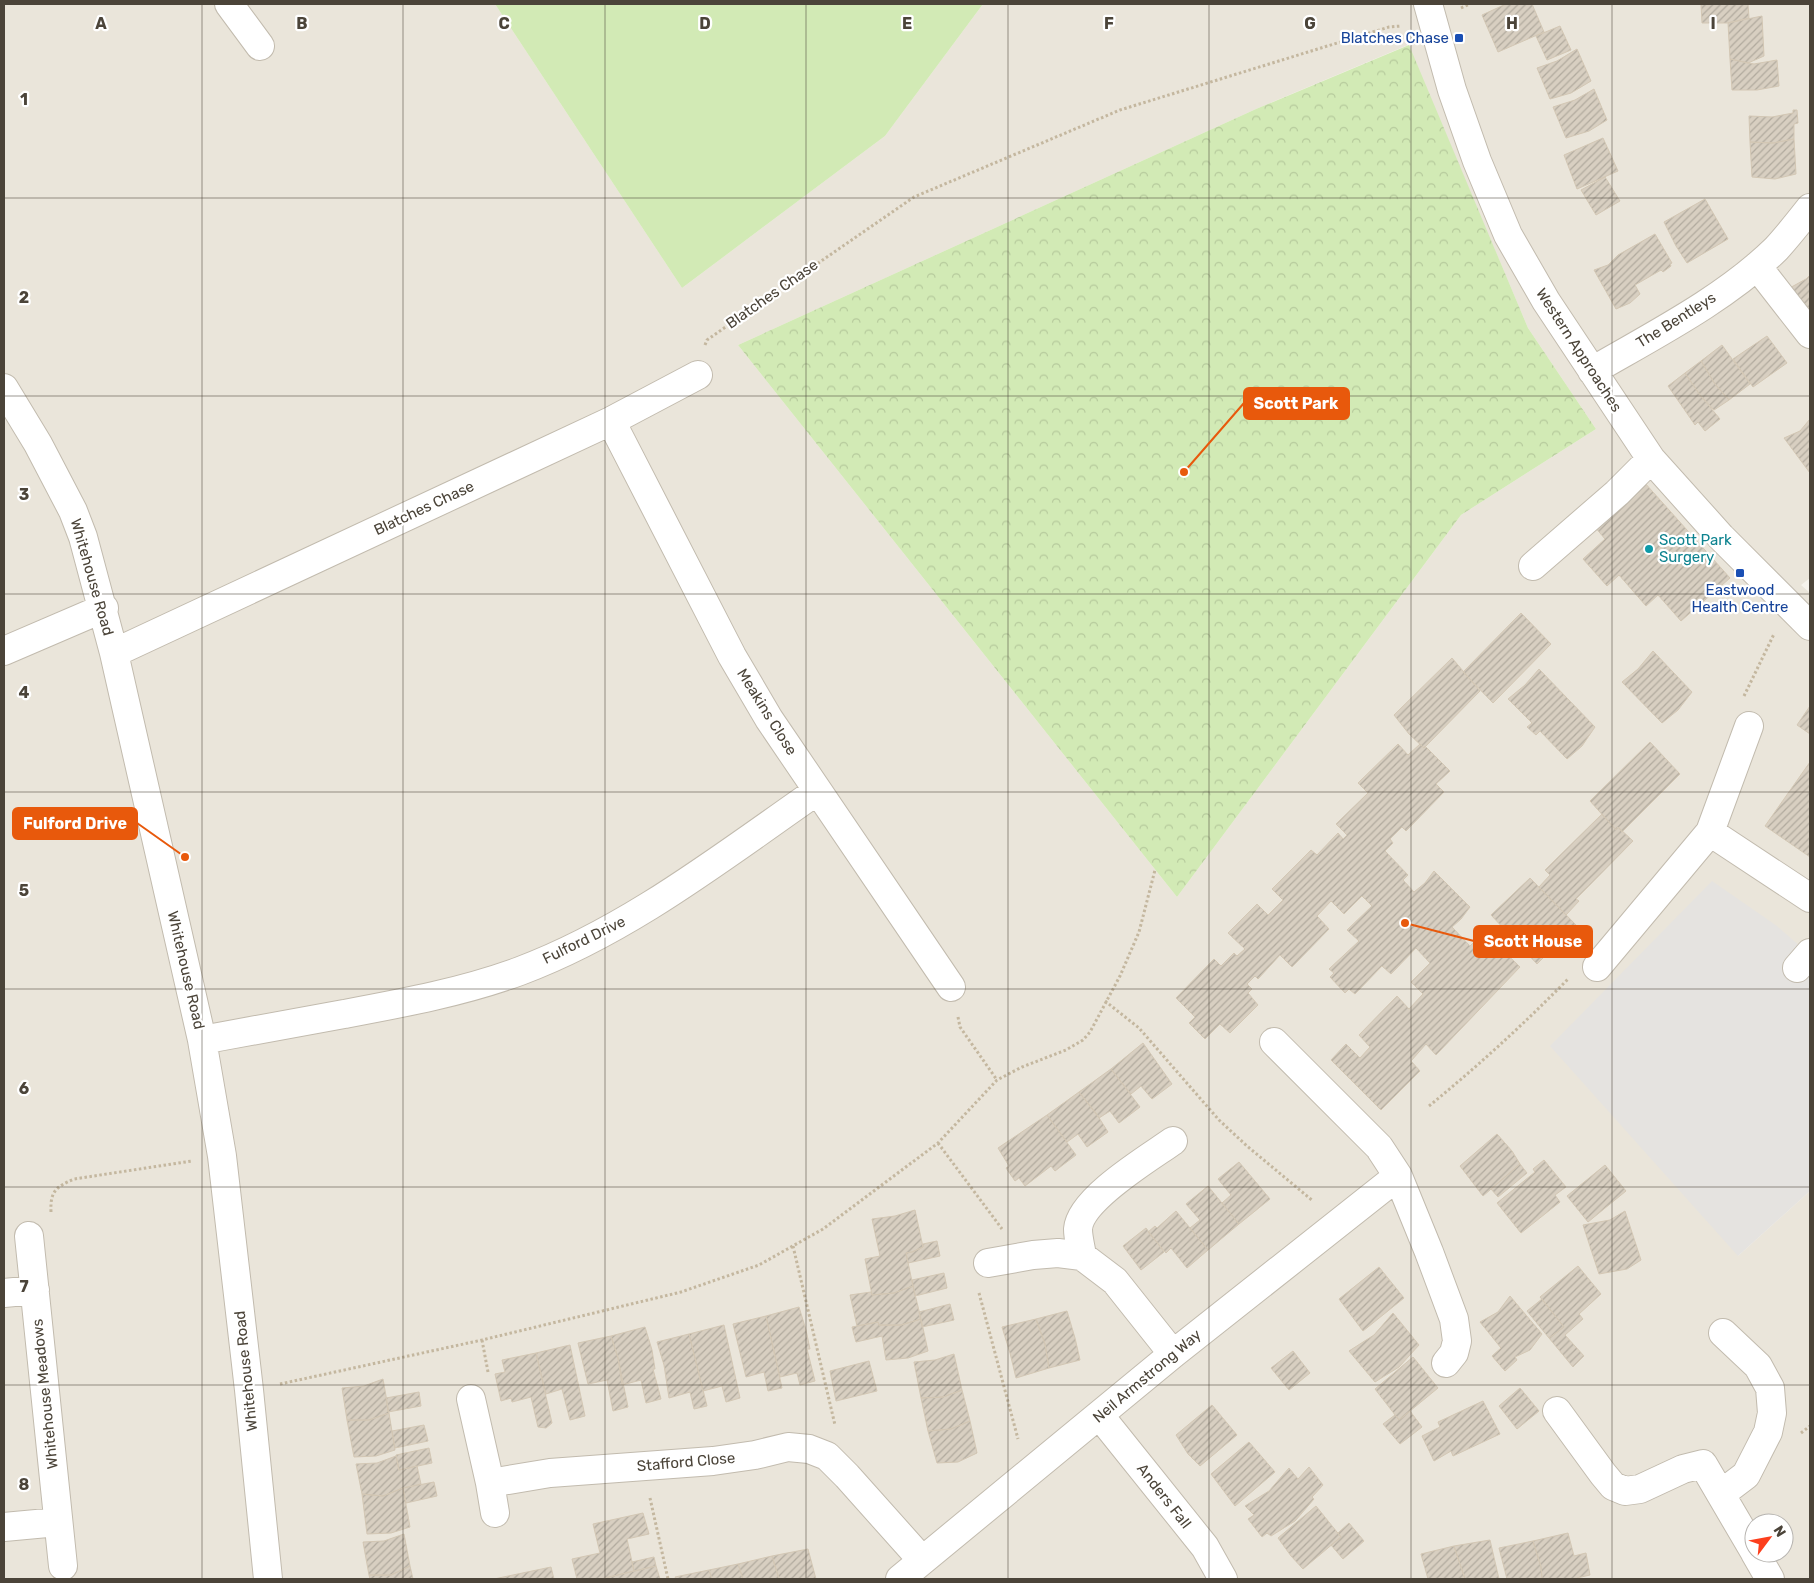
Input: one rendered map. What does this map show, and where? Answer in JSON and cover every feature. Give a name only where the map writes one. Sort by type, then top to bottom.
[{"type":"street","points":[[229,4],[260,46]]},
{"type":"street","name":"Western Approaches","points":[[1430,13],[1452,90],[1478,161],[1508,235],[1546,302],[1651,459],[1721,537],[1810,626]]},
{"type":"street","name":"The Bentleys","points":[[1592,371],[1712,299],[1757,266],[1776,248],[1810,208]]},
{"type":"street","points":[[1757,266],[1810,334]]},
{"type":"street","name":"Blatches Chase","points":[[114,653],[611,421],[698,375]]},
{"type":"street","name":"Whitehouse Road","points":[[4,388],[38,444],[73,511],[83,537],[104,608],[202,1040],[222,1156],[249,1390],[268,1579]]},
{"type":"street","name":"Meakins Close","points":[[611,421],[732,656],[769,719],[951,987]]},
{"type":"street","points":[[1533,566],[1617,493],[1651,459]]},
{"type":"street","points":[[4,651],[104,608]]},
{"type":"street","points":[[1596,968],[1710,832],[1749,726]]},
{"type":"street","name":"Fulford Drive","points":[[202,1040],[464,990],[520,971],[569,950],[624,921],[671,892],[817,791]]},
{"type":"street","points":[[1710,832],[1810,898]]},
{"type":"street","points":[[1274,1042],[1379,1147],[1398,1176],[1454,1319],[1457,1340],[1454,1352],[1446,1363]]},
{"type":"street","points":[[1082,1256],[1078,1229],[1085,1210],[1107,1188],[1173,1140]]},
{"type":"street","name":"Neil Armstrong Way","points":[[900,1579],[1173,1354],[1398,1176]]},
{"type":"street","name":"Whitehouse Meadows","points":[[29,1236],[62,1566]]},
{"type":"street","points":[[988,1263],[1033,1255],[1058,1253],[1082,1256],[1115,1281],[1173,1354]]},
{"type":"street","points":[[4,1293],[34,1290]]},
{"type":"street","points":[[1721,1494],[1746,1474],[1768,1432],[1772,1413],[1770,1388],[1758,1366],[1723,1333]]},
{"type":"street","points":[[471,1399],[495,1513]]},
{"type":"street","points":[[1557,1411],[1613,1486],[1625,1491],[1640,1488],[1683,1469],[1703,1464],[1744,1533]]},
{"type":"street","name":"Anders Fall","points":[[1100,1416],[1205,1547],[1223,1579]]},
{"type":"street","name":"Stafford Close","points":[[490,1484],[550,1473],[713,1461],[755,1455],[788,1447],[809,1449],[827,1456],[922,1560]]},
{"type":"street","points":[[4,1527],[58,1522]]},
{"type":"street","points":[[1761,1563],[1770,1579]]},
{"type":"path","name":"Blatches Chase","points":[[698,375],[706,340],[914,197],[1120,110],[1430,13],[1470,4]]},
{"type":"path","points":[[1749,726],[1733,718],[1761,658],[1789,606]]},
{"type":"path","points":[[249,1390],[482,1340],[682,1292],[759,1265],[824,1229],[938,1143],[997,1080],[1022,1067],[1066,1050],[1083,1040],[1097,1021],[1105,1001],[1120,976],[1139,932],[1156,870]]},
{"type":"path","points":[[1429,1106],[1512,1035],[1582,965],[1596,968]]},
{"type":"path","points":[[951,987],[960,1027],[997,1080]]},
{"type":"path","points":[[1105,1001],[1139,1028],[1219,1120],[1313,1201]]},
{"type":"path","points":[[938,1143],[1003,1232]]},
{"type":"path","points":[[29,1236],[53,1230],[50,1202],[54,1192],[62,1185],[74,1180],[222,1156]]},
{"type":"path","points":[[793,1246],[836,1430]]},
{"type":"path","points":[[978,1289],[1018,1439]]},
{"type":"path","points":[[482,1340],[488,1375]]},
{"type":"path","points":[[643,1466],[668,1579]]},
{"type":"shaded area","points":[[4,4],[495,4],[682,288],[885,136],[983,4],[1810,4],[1810,578],[1801,585],[1810,593],[1810,706],[1797,725],[1810,734],[1810,762],[1765,826],[1810,857],[1810,955],[1738,1256],[1810,1191],[1810,1579],[4,1579]],"holes":[[[1408,45],[1528,328],[1596,429],[1461,515],[1177,897],[738,345],[1256,109]],[[1644,482],[1729,578],[1681,621],[1658,595],[1646,605],[1619,575],[1605,539],[1594,527]]]},
{"type":"shaded area","points":[[1712,881],[1777,926],[1810,955],[1810,1191],[1738,1256],[1550,1046]]},
{"type":"green space","points":[[495,4],[983,4],[885,136],[682,288]]},
{"type":"green space","points":[[1409,45],[1528,328],[1596,429],[1461,515],[1177,897],[738,345],[1256,109]]},
{"type":"building","points":[[1506,4],[1532,4],[1544,32],[1498,52],[1482,15]]},
{"type":"building","points":[[1701,4],[1748,4],[1749,18],[1727,23],[1702,23]]},
{"type":"building","points":[[1762,16],[1764,56],[1748,63],[1730,59],[1728,23]]},
{"type":"building","points":[[1560,26],[1571,50],[1547,60],[1536,36]]},
{"type":"building","points":[[1577,49],[1591,81],[1571,93],[1550,99],[1537,68],[1557,61]]},
{"type":"building","points":[[1730,59],[1754,64],[1777,60],[1779,86],[1757,90],[1732,90]]},
{"type":"building","points":[[1594,89],[1607,120],[1589,131],[1566,138],[1553,107],[1575,100]]},
{"type":"building","points":[[1793,110],[1797,110],[1798,123],[1794,124],[1794,139],[1773,143],[1750,142],[1749,116],[1772,117],[1793,113]]},
{"type":"building","points":[[1603,138],[1618,171],[1577,189],[1564,155]]},
{"type":"building","points":[[1794,139],[1796,174],[1775,179],[1752,177],[1750,142],[1773,143]]},
{"type":"building","points":[[1605,177],[1620,201],[1596,215],[1581,190]]},
{"type":"building","points":[[1705,199],[1728,239],[1687,263],[1664,222]]},
{"type":"building","points":[[1655,234],[1672,263],[1670,264],[1671,266],[1663,272],[1661,270],[1635,285],[1640,294],[1630,303],[1616,309],[1594,270],[1608,265],[1618,255]]},
{"type":"building","points":[[1810,275],[1810,307],[1802,312],[1786,290]]},
{"type":"building","points":[[1767,336],[1787,363],[1753,387],[1733,359]]},
{"type":"building","points":[[1722,345],[1750,384],[1729,400],[1715,384],[1701,361]]},
{"type":"building","points":[[1701,361],[1715,384],[1729,400],[1714,410],[1700,395],[1685,373]]},
{"type":"building","points":[[1685,373],[1720,419],[1705,431],[1698,422],[1695,425],[1668,386]]},
{"type":"building","points":[[1810,419],[1810,473],[1784,438],[1800,431]]},
{"type":"building","name":"Scott Park Surgery","points":[[1644,482],[1730,578],[1681,621],[1658,595],[1646,606],[1619,575],[1607,586],[1583,559],[1605,539],[1594,526]]},
{"type":"building","points":[[1521,613],[1551,644],[1493,703],[1463,672]]},
{"type":"building","points":[[1653,651],[1692,692],[1678,710],[1662,723],[1622,682],[1638,669]]},
{"type":"building","points":[[1452,658],[1480,691],[1424,748],[1409,734],[1394,715]]},
{"type":"building","points":[[1539,669],[1595,727],[1582,746],[1567,759],[1540,731],[1536,735],[1527,727],[1532,723],[1508,699],[1525,685]]},
{"type":"building","points":[[1810,706],[1810,734],[1797,725]]},
{"type":"building","points":[[1650,742],[1680,774],[1622,832],[1618,827],[1616,830],[1590,801]]},
{"type":"building","points":[[1398,744],[1408,755],[1420,744],[1424,748],[1425,746],[1450,771],[1436,784],[1444,792],[1406,831],[1402,827],[1390,839],[1393,843],[1385,851],[1408,875],[1403,880],[1414,892],[1425,883],[1434,871],[1470,907],[1452,927],[1470,946],[1484,932],[1520,967],[1436,1055],[1426,1044],[1411,1061],[1420,1071],[1381,1110],[1331,1060],[1346,1044],[1360,1058],[1370,1047],[1359,1035],[1397,996],[1409,1009],[1423,994],[1411,982],[1430,963],[1416,948],[1391,974],[1382,966],[1355,994],[1349,989],[1345,993],[1330,977],[1334,973],[1329,969],[1359,941],[1347,930],[1372,906],[1362,896],[1344,914],[1331,901],[1317,916],[1329,929],[1292,967],[1280,955],[1258,979],[1255,976],[1247,984],[1252,989],[1248,993],[1258,1005],[1230,1033],[1220,1024],[1205,1039],[1189,1023],[1195,1017],[1176,998],[1214,959],[1221,966],[1234,953],[1237,956],[1245,949],[1228,933],[1257,904],[1268,915],[1283,900],[1272,889],[1311,850],[1317,855],[1338,833],[1343,839],[1347,835],[1336,824],[1368,793],[1358,783]]},
{"type":"building","points":[[1810,762],[1810,857],[1765,826]]},
{"type":"building","points":[[1602,814],[1616,830],[1618,827],[1633,841],[1576,899],[1579,901],[1566,915],[1539,887],[1550,875],[1545,870]]},
{"type":"building","points":[[1530,878],[1576,925],[1537,964],[1491,915]]},
{"type":"building","points":[[1143,1043],[1172,1084],[1152,1099],[1141,1086],[1131,1094],[1111,1069]]},
{"type":"building","points":[[1111,1069],[1140,1107],[1119,1123],[1110,1111],[1099,1118],[1079,1092]]},
{"type":"building","points":[[1079,1092],[1108,1132],[1087,1147],[1078,1134],[1067,1142],[1047,1115]]},
{"type":"building","points":[[1047,1115],[1076,1155],[1055,1171],[1051,1166],[1025,1186],[1019,1178],[1015,1181],[1006,1168],[1009,1166],[998,1148]]},
{"type":"building","points":[[1497,1134],[1512,1151],[1520,1164],[1483,1196],[1460,1166]]},
{"type":"building","points":[[1544,1160],[1566,1187],[1555,1195],[1560,1202],[1521,1233],[1497,1203],[1535,1172],[1533,1169]]},
{"type":"building","points":[[1239,1162],[1270,1199],[1239,1224],[1222,1203],[1231,1195],[1218,1179]]},
{"type":"building","points":[[1520,1164],[1527,1173],[1498,1197],[1491,1189]]},
{"type":"building","points":[[1605,1165],[1626,1191],[1588,1222],[1567,1196]]},
{"type":"building","points":[[1208,1186],[1239,1224],[1208,1250],[1190,1228],[1200,1220],[1186,1204]]},
{"type":"building","points":[[915,1210],[923,1247],[906,1253],[913,1286],[894,1293],[872,1295],[865,1259],[880,1256],[872,1219],[895,1216]]},
{"type":"building","points":[[1176,1211],[1208,1250],[1187,1268],[1171,1248],[1166,1253],[1148,1232],[1155,1226],[1157,1228]]},
{"type":"building","points":[[1625,1211],[1641,1260],[1627,1269],[1599,1274],[1583,1225],[1610,1220]]},
{"type":"building","points":[[1146,1228],[1164,1252],[1141,1270],[1123,1246]]},
{"type":"building","points":[[937,1241],[940,1256],[908,1263],[906,1253],[923,1247],[923,1244]]},
{"type":"building","points":[[1578,1266],[1601,1294],[1579,1314],[1583,1319],[1565,1335],[1584,1356],[1573,1367],[1549,1338],[1564,1327],[1540,1297]]},
{"type":"building","points":[[1379,1267],[1404,1298],[1363,1331],[1339,1299]]},
{"type":"building","points":[[944,1273],[947,1288],[915,1296],[912,1280]]},
{"type":"building","points":[[913,1286],[921,1319],[901,1325],[879,1325],[878,1322],[857,1326],[850,1295],[871,1292],[872,1295],[894,1293]]},
{"type":"building","points":[[1510,1296],[1542,1334],[1530,1350],[1515,1357],[1517,1360],[1505,1371],[1492,1356],[1501,1348],[1480,1322],[1498,1312]]},
{"type":"building","points":[[1542,1299],[1564,1327],[1549,1338],[1527,1311]]},
{"type":"building","points":[[950,1304],[954,1320],[922,1327],[919,1312]]},
{"type":"building","points":[[799,1307],[806,1330],[810,1349],[807,1349],[815,1381],[800,1385],[797,1373],[780,1377],[766,1316]]},
{"type":"building","points":[[1067,1311],[1080,1360],[1049,1368],[1045,1344],[1036,1319]]},
{"type":"building","points":[[1393,1313],[1419,1345],[1399,1367],[1375,1382],[1349,1351],[1374,1335]]},
{"type":"building","points":[[766,1316],[782,1388],[768,1391],[764,1372],[746,1377],[733,1324]]},
{"type":"building","points":[[921,1319],[928,1351],[908,1358],[886,1360],[882,1336],[856,1342],[852,1327],[878,1322],[879,1325],[901,1325]]},
{"type":"building","points":[[1036,1319],[1045,1344],[1049,1368],[1016,1378],[1002,1327]]},
{"type":"building","points":[[724,1325],[740,1398],[726,1402],[722,1386],[703,1391],[689,1334]]},
{"type":"building","points":[[645,1327],[652,1350],[655,1369],[653,1369],[661,1399],[646,1403],[641,1380],[622,1385],[618,1358],[611,1336]]},
{"type":"building","points":[[689,1334],[707,1406],[694,1409],[690,1392],[669,1398],[664,1365],[657,1342]]},
{"type":"building","points":[[611,1336],[618,1358],[628,1407],[613,1411],[607,1380],[588,1384],[578,1343]]},
{"type":"building","points":[[570,1345],[585,1416],[570,1420],[562,1389],[546,1394],[536,1353]]},
{"type":"building","points":[[1293,1351],[1310,1373],[1289,1390],[1271,1368]]},
{"type":"building","points":[[536,1353],[552,1423],[546,1428],[538,1427],[531,1397],[512,1402],[511,1398],[501,1401],[495,1374],[505,1372],[502,1360]]},
{"type":"building","points":[[954,1354],[962,1390],[943,1397],[921,1398],[914,1362],[935,1360]]},
{"type":"building","points":[[1413,1357],[1438,1388],[1399,1420],[1375,1389]]},
{"type":"building","points":[[869,1361],[877,1391],[836,1401],[830,1371]]},
{"type":"building","points":[[383,1379],[389,1413],[369,1420],[347,1420],[342,1388],[364,1386]]},
{"type":"building","points":[[1520,1388],[1539,1411],[1517,1429],[1499,1406]]},
{"type":"building","points":[[962,1390],[970,1421],[951,1429],[928,1431],[921,1398],[943,1397]]},
{"type":"building","points":[[419,1392],[421,1406],[388,1412],[386,1398]]},
{"type":"building","points":[[1483,1401],[1500,1434],[1453,1456],[1451,1451],[1434,1461],[1422,1436],[1440,1427],[1438,1422]]},
{"type":"building","points":[[1212,1405],[1237,1435],[1200,1466],[1188,1454],[1176,1435]]},
{"type":"building","points":[[1410,1411],[1422,1427],[1400,1444],[1383,1424],[1395,1415],[1399,1420]]},
{"type":"building","points":[[389,1413],[395,1450],[376,1456],[354,1457],[347,1420],[369,1420]]},
{"type":"building","points":[[970,1421],[977,1453],[958,1462],[937,1463],[928,1431],[951,1429]]},
{"type":"building","points":[[424,1425],[428,1441],[395,1448],[392,1431]]},
{"type":"building","points":[[1249,1442],[1275,1472],[1235,1506],[1211,1474]]},
{"type":"building","points":[[429,1448],[432,1463],[399,1470],[396,1455]]},
{"type":"building","points":[[396,1456],[399,1470],[417,1466],[421,1484],[403,1488],[383,1496],[362,1494],[356,1464],[377,1463]]},
{"type":"building","points":[[1309,1467],[1323,1485],[1312,1497],[1314,1499],[1295,1521],[1271,1536],[1267,1533],[1262,1537],[1248,1519],[1254,1515],[1245,1506],[1269,1491],[1289,1468],[1298,1479]]},
{"type":"building","points":[[434,1482],[437,1496],[406,1503],[403,1488]]},
{"type":"building","points":[[403,1488],[410,1527],[391,1533],[367,1534],[362,1494],[383,1496]]},
{"type":"building","points":[[1316,1506],[1341,1537],[1303,1569],[1278,1538]]},
{"type":"building","points":[[643,1513],[649,1534],[627,1539],[634,1571],[601,1579],[577,1579],[572,1559],[600,1553],[593,1524]]},
{"type":"building","points":[[1349,1523],[1364,1541],[1343,1559],[1331,1545],[1341,1537],[1338,1533]]},
{"type":"building","points":[[1568,1533],[1574,1556],[1586,1553],[1590,1575],[1578,1579],[1542,1579],[1541,1567],[1533,1541]]},
{"type":"building","points":[[404,1534],[410,1566],[391,1575],[369,1575],[363,1542],[384,1541]]},
{"type":"building","points":[[1490,1540],[1499,1579],[1465,1579],[1454,1546]]},
{"type":"building","points":[[1533,1541],[1541,1567],[1542,1579],[1507,1579],[1499,1548]]},
{"type":"building","points":[[1454,1546],[1465,1579],[1428,1579],[1421,1554]]},
{"type":"building","points":[[808,1549],[816,1579],[779,1579],[772,1556]]},
{"type":"building","points":[[772,1556],[779,1579],[743,1579],[738,1564]]},
{"type":"building","points":[[654,1557],[656,1566],[634,1571],[632,1562]]},
{"type":"building","points":[[738,1564],[743,1579],[712,1579],[709,1570]]},
{"type":"building","points":[[410,1566],[413,1579],[370,1579],[369,1575],[391,1575]]},
{"type":"building","points":[[656,1566],[660,1579],[605,1578]]},
{"type":"building","points":[[551,1567],[554,1579],[494,1579]]},
{"type":"building","points":[[709,1570],[712,1579],[676,1579],[675,1577]]},
{"type":"place","name":"Blatches Chase","points":[[1459,38]]},
{"type":"place","name":"Scott Park","points":[[1184,472]]},
{"type":"place","name":"Scott Park Surgery","points":[[1649,549]]},
{"type":"place","name":"Eastwood Health Centre","points":[[1740,573]]},
{"type":"place","name":"Fulford Drive","points":[[185,857]]},
{"type":"place","name":"Scott House","points":[[1405,923]]}]
